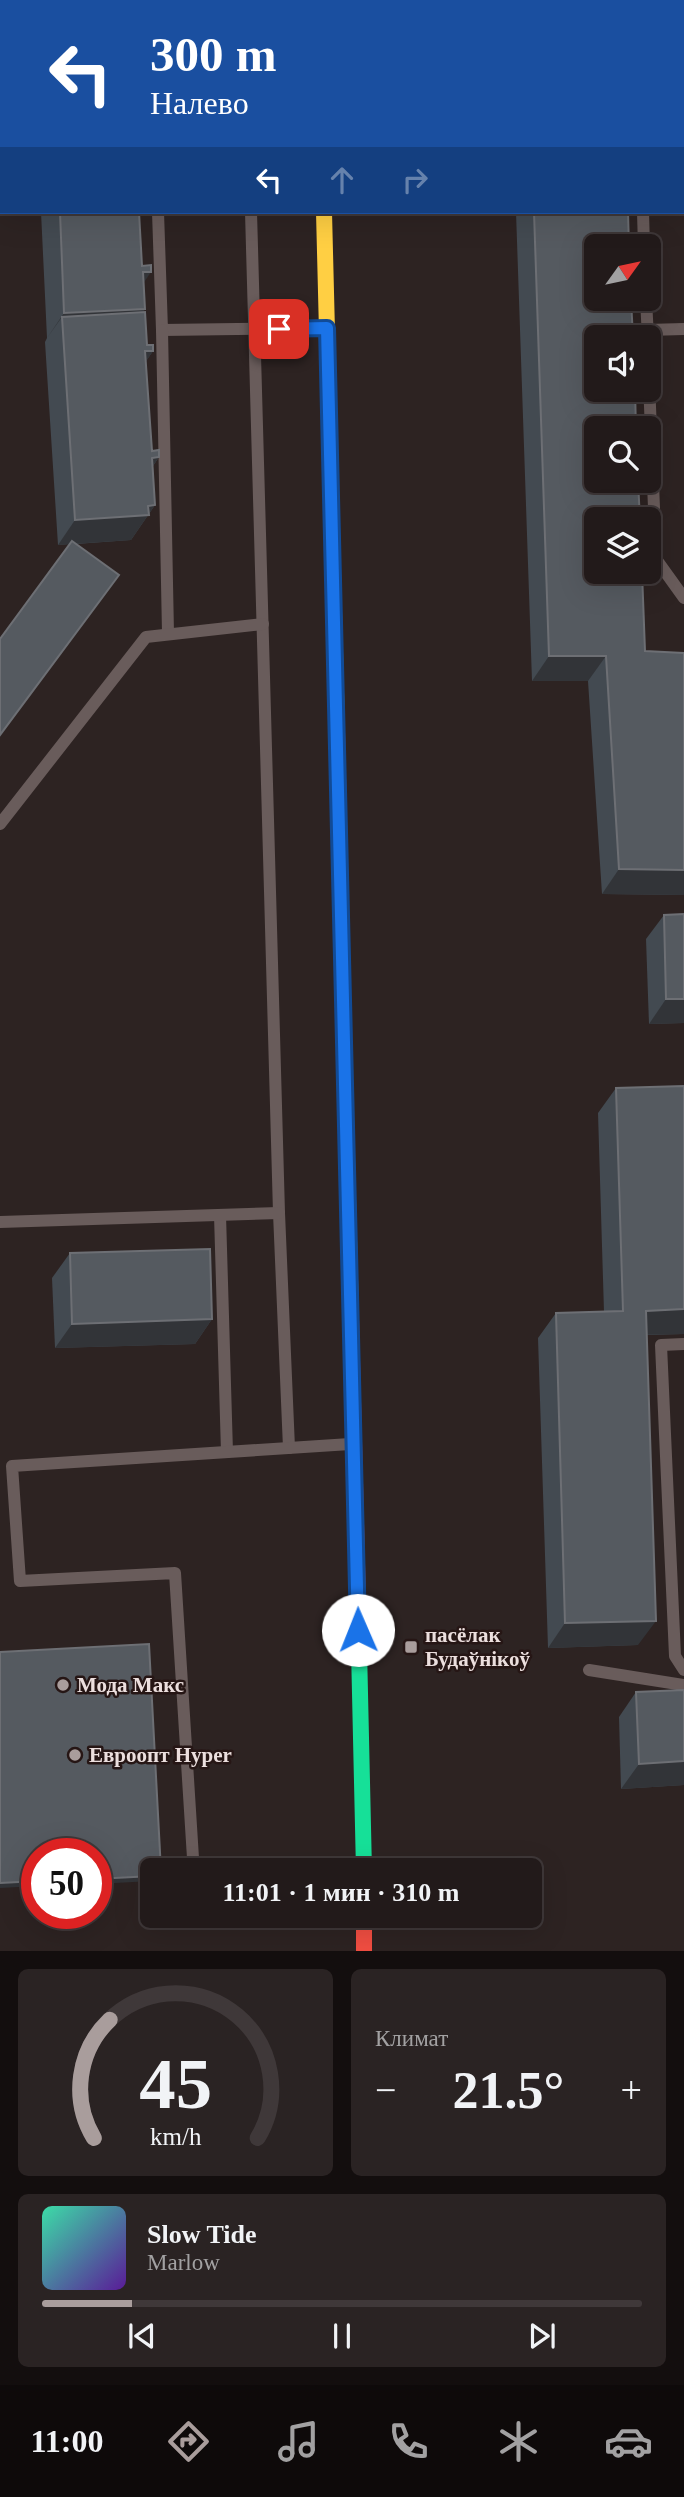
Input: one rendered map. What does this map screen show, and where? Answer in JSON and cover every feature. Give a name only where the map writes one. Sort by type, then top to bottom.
[{"type":"main road","points":[[324,214],[364,1858]]},
{"type":"main road","points":[[364,1928],[364,1951]]},
{"type":"lane","points":[[158,214],[168,633]]},
{"type":"lane","points":[[251,214],[279,1213],[289,1448]]},
{"type":"lane","points":[[643,214],[644,234]]},
{"type":"lane","points":[[162,330],[327,328]]},
{"type":"lane","points":[[661,332],[684,329]]},
{"type":"lane","points":[[650,402],[656,559],[684,598]]},
{"type":"lane","points":[[0,824],[146,637],[263,624]]},
{"type":"lane","points":[[0,1222],[279,1213]]},
{"type":"lane","points":[[220,1215],[227,1452]]},
{"type":"lane","points":[[684,1344],[661,1345],[675,1656],[684,1670]]},
{"type":"lane","points":[[192,1858],[175,1573],[20,1581],[12,1466],[354,1443]]},
{"type":"lane","points":[[589,1670],[684,1685]]},
{"type":"building","points":[[60,214],[139,214],[142,266],[151,265],[151,272],[143,272],[145,309],[64,313]]},
{"type":"building","points":[[534,214],[628,214],[629,234],[584,234],[584,312],[632,312],[632,325],[584,325],[584,402],[635,402],[636,416],[584,416],[584,493],[639,493],[639,507],[584,507],[584,584],[642,584],[645,651],[684,653],[684,870],[619,869],[606,656],[549,656]]},
{"type":"building","points":[[145,312],[147,345],[153,345],[153,351],[145,351],[152,451],[159,450],[159,457],[152,458],[155,505],[148,506],[149,515],[75,520],[62,317]]},
{"type":"building","points":[[72,541],[119,575],[0,735],[0,639]]},
{"type":"building","points":[[684,914],[684,999],[666,999],[664,915]]},
{"type":"building","points":[[684,1086],[684,1309],[646,1311],[656,1621],[565,1623],[556,1313],[623,1311],[616,1088]]},
{"type":"building","points":[[210,1249],[212,1319],[72,1324],[70,1253]]},
{"type":"building","name":"Евроопт Hyper","points":[[149,1644],[160,1858],[140,1858],[140,1877],[112,1878],[112,1838],[21,1838],[21,1882],[0,1883],[0,1652]]},
{"type":"building","points":[[684,1690],[684,1761],[639,1764],[636,1692]]},
{"type":"traffic: fast","points":[[358,1604],[364,1858]]},
{"type":"traffic: slow","points":[[324,214],[337,732]]},
{"type":"traffic: slow","points":[[343,999],[351,1320]]},
{"type":"traffic: jam","points":[[337,732],[343,999]]},
{"type":"traffic: jam","points":[[351,1320],[358,1604]]},
{"type":"traffic: jam","points":[[364,1928],[364,1951]]},
{"type":"place","name":"пасёлак Будаўнікоў","points":[[411,1647]]},
{"type":"place","name":"Мода Макс","points":[[63,1685]]},
{"type":"place","name":"Евроопт Hyper","points":[[75,1755]]},
{"type":"route","points":[[279,329],[327,328],[358,1630]]}]
